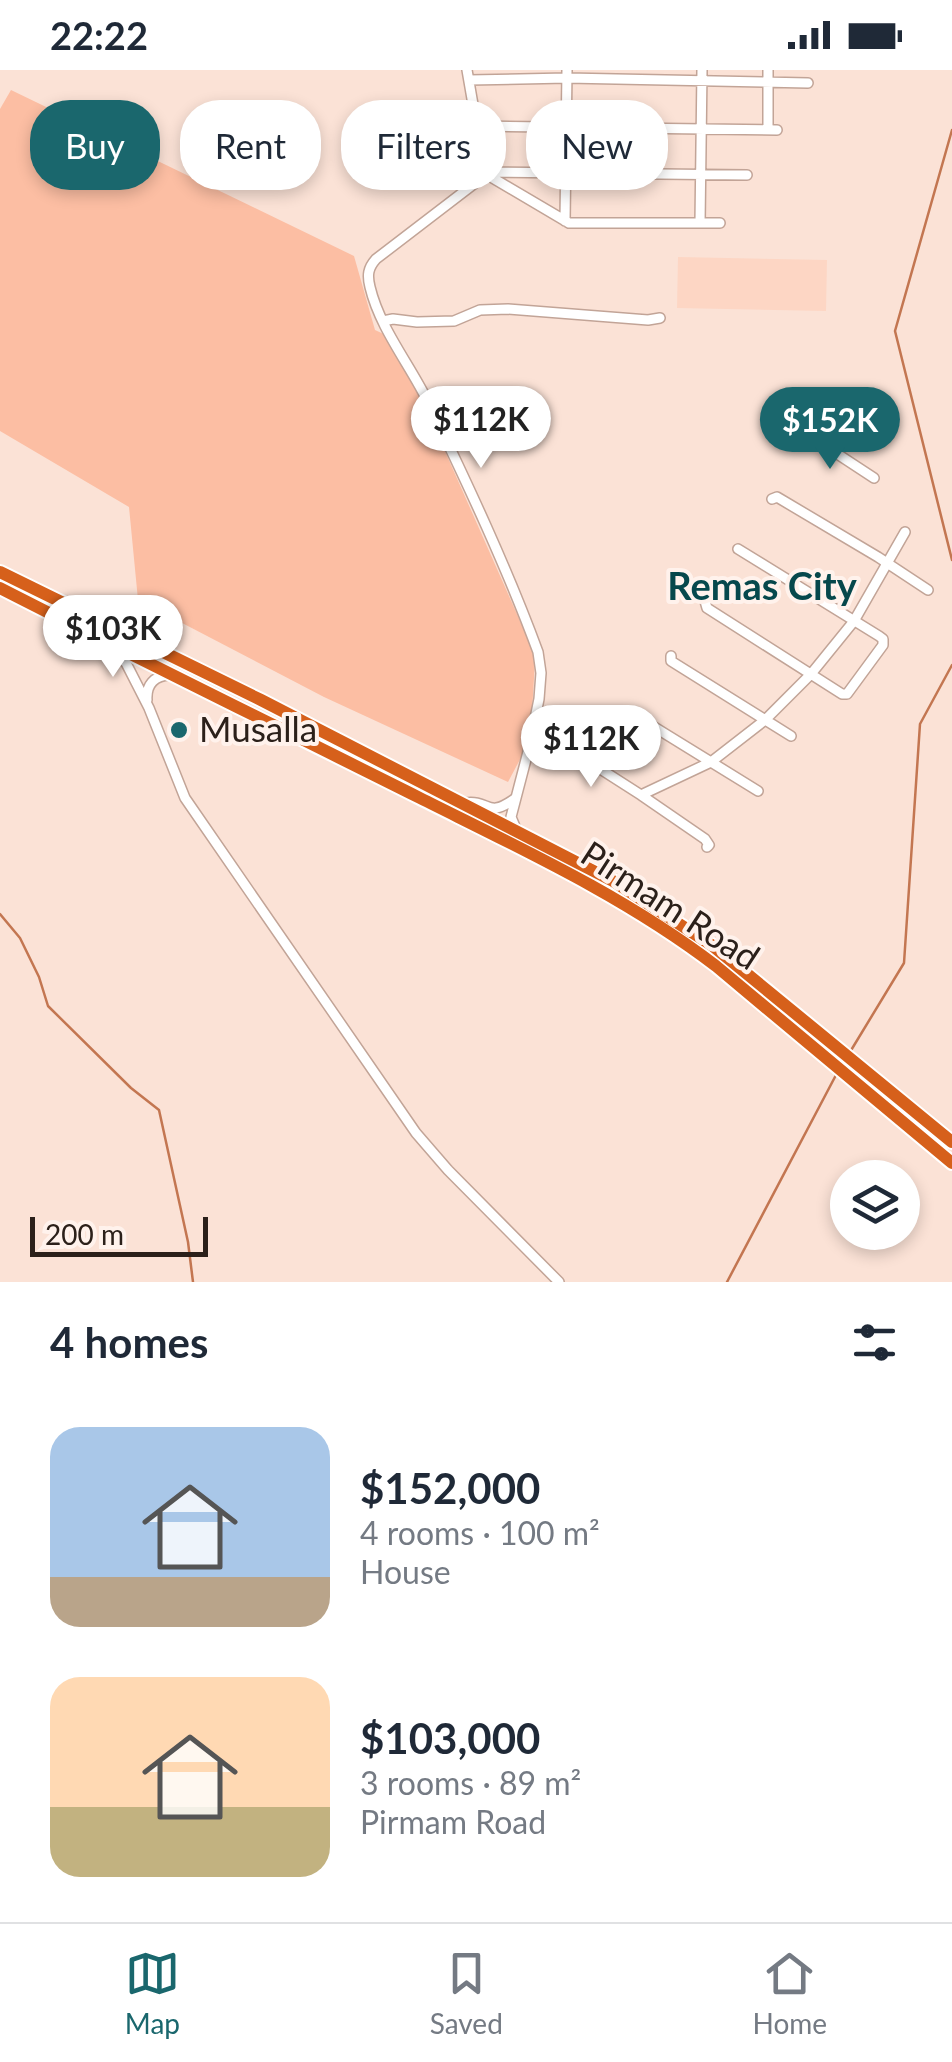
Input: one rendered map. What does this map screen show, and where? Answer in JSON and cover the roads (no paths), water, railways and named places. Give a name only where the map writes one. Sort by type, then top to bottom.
[{"type":"highway","name":"Pirmam Road","points":[[0,572],[613,881],[713,946],[952,1142]]},
{"type":"highway","name":"Pirmam Road","points":[[0,588],[606,893],[687,944],[952,1163]]},
{"type":"highway","points":[[288,731],[291,716]]},
{"type":"street","points":[[700,223],[702,70]]},
{"type":"street","points":[[668,128],[773,130],[768,70]]},
{"type":"street","points":[[472,100],[468,75],[567,74],[702,82],[808,82]]},
{"type":"street","points":[[567,74],[567,100]]},
{"type":"street","points":[[668,174],[746,175]]},
{"type":"street","points":[[506,185],[565,221],[720,223]]},
{"type":"street","points":[[468,190],[369,267],[369,285],[383,321],[428,401],[470,491],[538,652],[539,699],[511,817],[517,832]]},
{"type":"street","points":[[565,190],[565,221]]},
{"type":"street","points":[[383,321],[454,321],[479,311],[498,309],[635,320],[660,318]]},
{"type":"street","points":[[807,434],[874,478]]},
{"type":"street","points":[[772,499],[778,497],[928,590]]},
{"type":"street","points":[[641,795],[711,762],[765,720],[811,674],[854,621],[905,532]]},
{"type":"street","points":[[706,601],[706,608],[842,694],[847,694],[884,646],[882,639],[738,549]]},
{"type":"street","points":[[96,637],[126,663],[150,708],[185,798],[416,1134],[559,1282]]},
{"type":"street","points":[[671,656],[672,661],[791,736]]},
{"type":"street","points":[[150,708],[147,690],[155,679],[168,675],[181,678]]},
{"type":"street","points":[[632,719],[638,717],[758,791]]},
{"type":"street","points":[[599,768],[706,839],[708,848]]},
{"type":"street","points":[[462,804],[472,802],[496,809],[516,798]]},
{"type":"waterway","points":[[952,130],[895,331],[952,560]]},
{"type":"waterway","points":[[850,1052],[904,963],[920,724],[952,665]]},
{"type":"waterway","points":[[0,914],[20,938],[48,1006],[131,1088],[159,1110],[193,1282]]},
{"type":"waterway","points":[[727,1282],[836,1075]]},
{"type":"place","name":"Musalla","points":[[179,730]]},
{"type":"district","name":"Remas City","points":[[762,587]]}]
